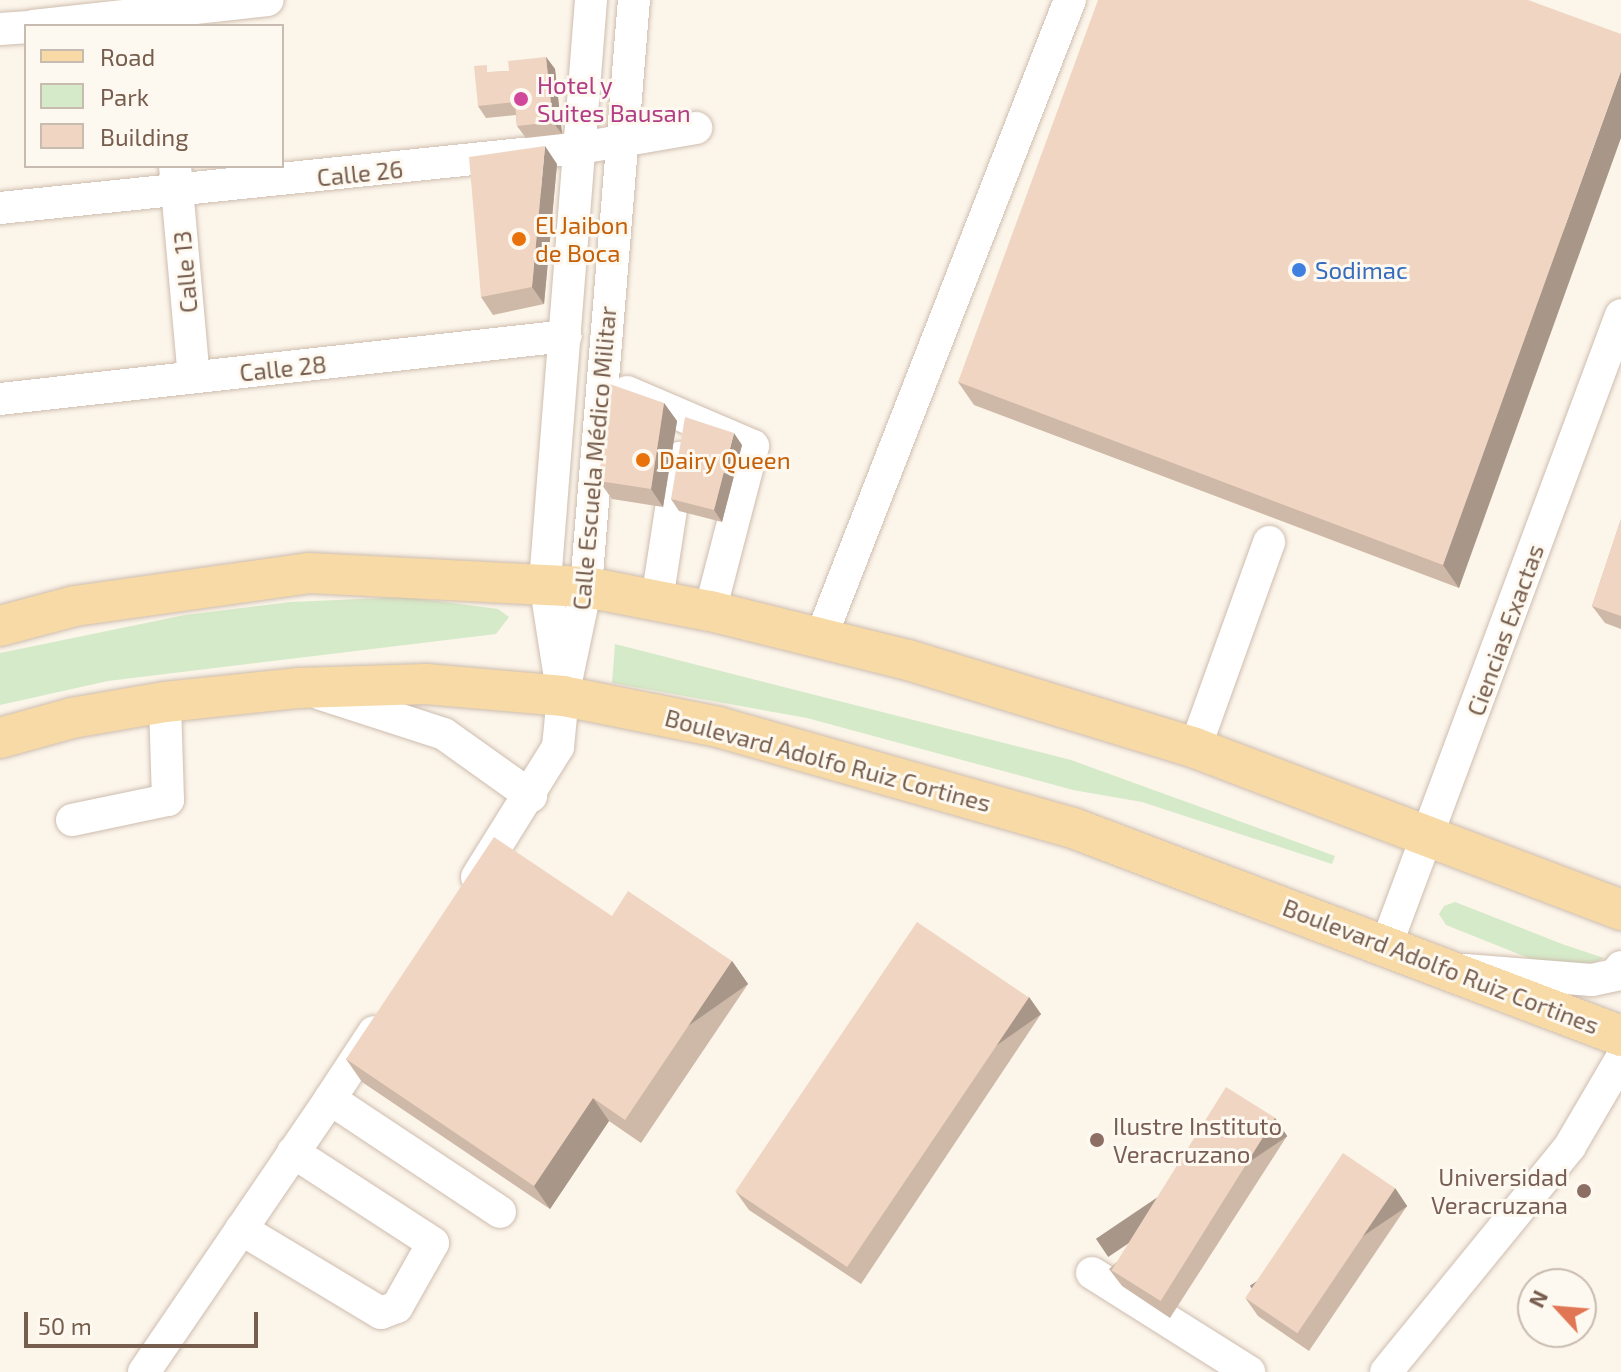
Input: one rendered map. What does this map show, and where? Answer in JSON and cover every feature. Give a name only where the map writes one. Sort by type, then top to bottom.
[{"type":"main road","points":[[0,626],[75,606],[309,573],[545,582],[586,587],[821,637],[1195,748],[1621,910]]},
{"type":"main road","name":"Boulevard Adolfo Ruiz Cortines","points":[[0,738],[72,718],[165,702],[299,688],[426,684],[563,696],[718,727],[892,773],[1073,828],[1387,943],[1621,1036]]},
{"type":"street","points":[[52,24],[268,0]]},
{"type":"street","name":"Calle Escuela Médico Militar","points":[[563,696],[545,582],[591,0]]},
{"type":"street","name":"Calle Escuela Médico Militar","points":[[563,696],[586,587],[634,0]]},
{"type":"street","points":[[821,637],[1070,0]]},
{"type":"street","points":[[0,29],[24,27]]},
{"type":"street","name":"Calle 26","points":[[0,208],[177,180],[580,148],[696,128]]},
{"type":"street","name":"Calle 13","points":[[177,180],[194,377]]},
{"type":"street","name":"Ciencias Exactas","points":[[1387,943],[1618,331]]},
{"type":"street","name":"Calle 28","points":[[0,399],[566,336]]},
{"type":"street","points":[[603,383],[753,446],[710,611]]},
{"type":"street","points":[[657,600],[685,415]]},
{"type":"street","points":[[1195,748],[1269,542]]},
{"type":"street","points":[[299,688],[444,734],[531,796]]},
{"type":"street","points":[[461,901],[531,796],[558,747],[563,696]]},
{"type":"street","points":[[72,820],[168,800],[165,702]]},
{"type":"street","points":[[1454,969],[1592,980],[1615,975],[1621,967]]},
{"type":"street","points":[[144,1372],[391,1007]]},
{"type":"street","points":[[1386,1372],[1570,1146],[1621,1059]]},
{"type":"street","points":[[330,1099],[500,1212]]},
{"type":"street","points":[[241,1229],[381,1313],[397,1307],[433,1243],[293,1152]]},
{"type":"street","points":[[1092,1273],[1249,1372]]},
{"type":"green space","points":[[406,597],[498,609],[509,617],[496,634],[108,681],[0,705],[0,653],[185,615],[291,602]]},
{"type":"green space","points":[[615,644],[1071,760],[1335,856],[1332,864],[1142,802],[1073,790],[807,718],[612,683]]},
{"type":"green space","points":[[1455,902],[1604,958],[1582,970],[1531,959],[1446,925],[1439,914],[1444,906]]},
{"type":"building","name":"Sodimac","points":[[1098,0],[1528,0],[1621,34],[1621,71],[1443,565],[958,382]]},
{"type":"building","name":"Hotel y Suites Bausan","points":[[546,57],[553,122],[517,126],[515,102],[478,106],[474,66],[487,65],[487,72],[509,71],[508,61]]},
{"type":"building","name":"El Jaibon de Boca","points":[[545,146],[532,287],[481,297],[469,157]]},
{"type":"building","name":"Dairy Queen","points":[[607,383],[664,403],[651,489],[599,481]]},
{"type":"building","points":[[685,417],[734,433],[714,510],[671,499]]},
{"type":"building","points":[[1621,519],[1621,616],[1592,606]]},
{"type":"building","points":[[494,837],[612,916],[628,891],[732,961],[625,1120],[593,1098],[534,1186],[346,1059]]},
{"type":"building","points":[[917,922],[1029,997],[847,1267],[735,1191]]},
{"type":"building","points":[[1226,1087],[1275,1118],[1161,1301],[1112,1270]]},
{"type":"building","points":[[1343,1153],[1395,1188],[1297,1333],[1245,1298]]},
{"type":"place","name":"Hotel y Suites Bausan","points":[[521,99]]},
{"type":"place","name":"El Jaibon de Boca","points":[[519,239]]},
{"type":"place","name":"Sodimac","points":[[1299,270]]},
{"type":"place","name":"Dairy Queen","points":[[643,460]]},
{"type":"place","name":"Ilustre Instituto Veracruzano","points":[[1097,1140]]},
{"type":"place","name":"Universidad Veracruzana","points":[[1584,1191]]}]
